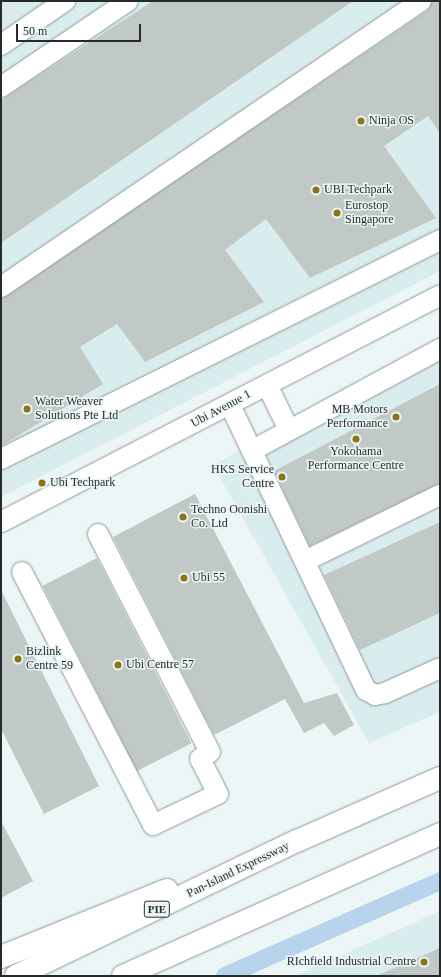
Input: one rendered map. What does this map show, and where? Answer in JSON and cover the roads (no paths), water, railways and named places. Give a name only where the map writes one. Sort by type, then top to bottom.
[{"type":"highway","name":"Pan-Island Expressway","points":[[16,976],[297,841],[440,778]]},
{"type":"highway","points":[[124,976],[440,834]]},
{"type":"highway","points":[[1,957],[297,841]]},
{"type":"street","points":[[1,45],[65,1]]},
{"type":"street","points":[[1,87],[128,1]]},
{"type":"street","points":[[1,287],[422,1]]},
{"type":"street","points":[[1,459],[440,240]]},
{"type":"street","name":"Ubi Avenue 1","points":[[1,522],[230,405],[440,295]]},
{"type":"street","points":[[253,450],[440,349]]},
{"type":"street","points":[[267,385],[289,430]]},
{"type":"street","points":[[230,405],[253,450],[366,690],[375,696],[385,693],[440,668]]},
{"type":"street","points":[[305,561],[440,495]]},
{"type":"street","points":[[22,572],[153,825],[218,794],[200,759],[210,752],[98,534]]},
{"type":"waterway","points":[[225,976],[440,881]]},
{"type":"place","name":"Ninja OS","points":[[361,121]]},
{"type":"place","name":"UBI Techpark","points":[[316,190]]},
{"type":"place","name":"Eurostop Singapore","points":[[337,213]]},
{"type":"place","name":"Water Weaver Solutions Pte Ltd","points":[[27,409]]},
{"type":"place","name":"MB Motors Performance","points":[[396,417]]},
{"type":"place","name":"Yokohama Performance Centre","points":[[356,439]]},
{"type":"place","name":"HKS Service Centre","points":[[282,477]]},
{"type":"place","name":"Ubi Techpark","points":[[42,483]]},
{"type":"place","name":"Techno Oonishi Co. Ltd","points":[[183,517]]},
{"type":"place","name":"Ubi 55","points":[[184,578]]},
{"type":"place","name":"Bizlink Centre 59","points":[[18,659]]},
{"type":"place","name":"Ubi Centre 57","points":[[118,665]]},
{"type":"place","name":"RIchfield Industrial Centre","points":[[424,962]]}]
